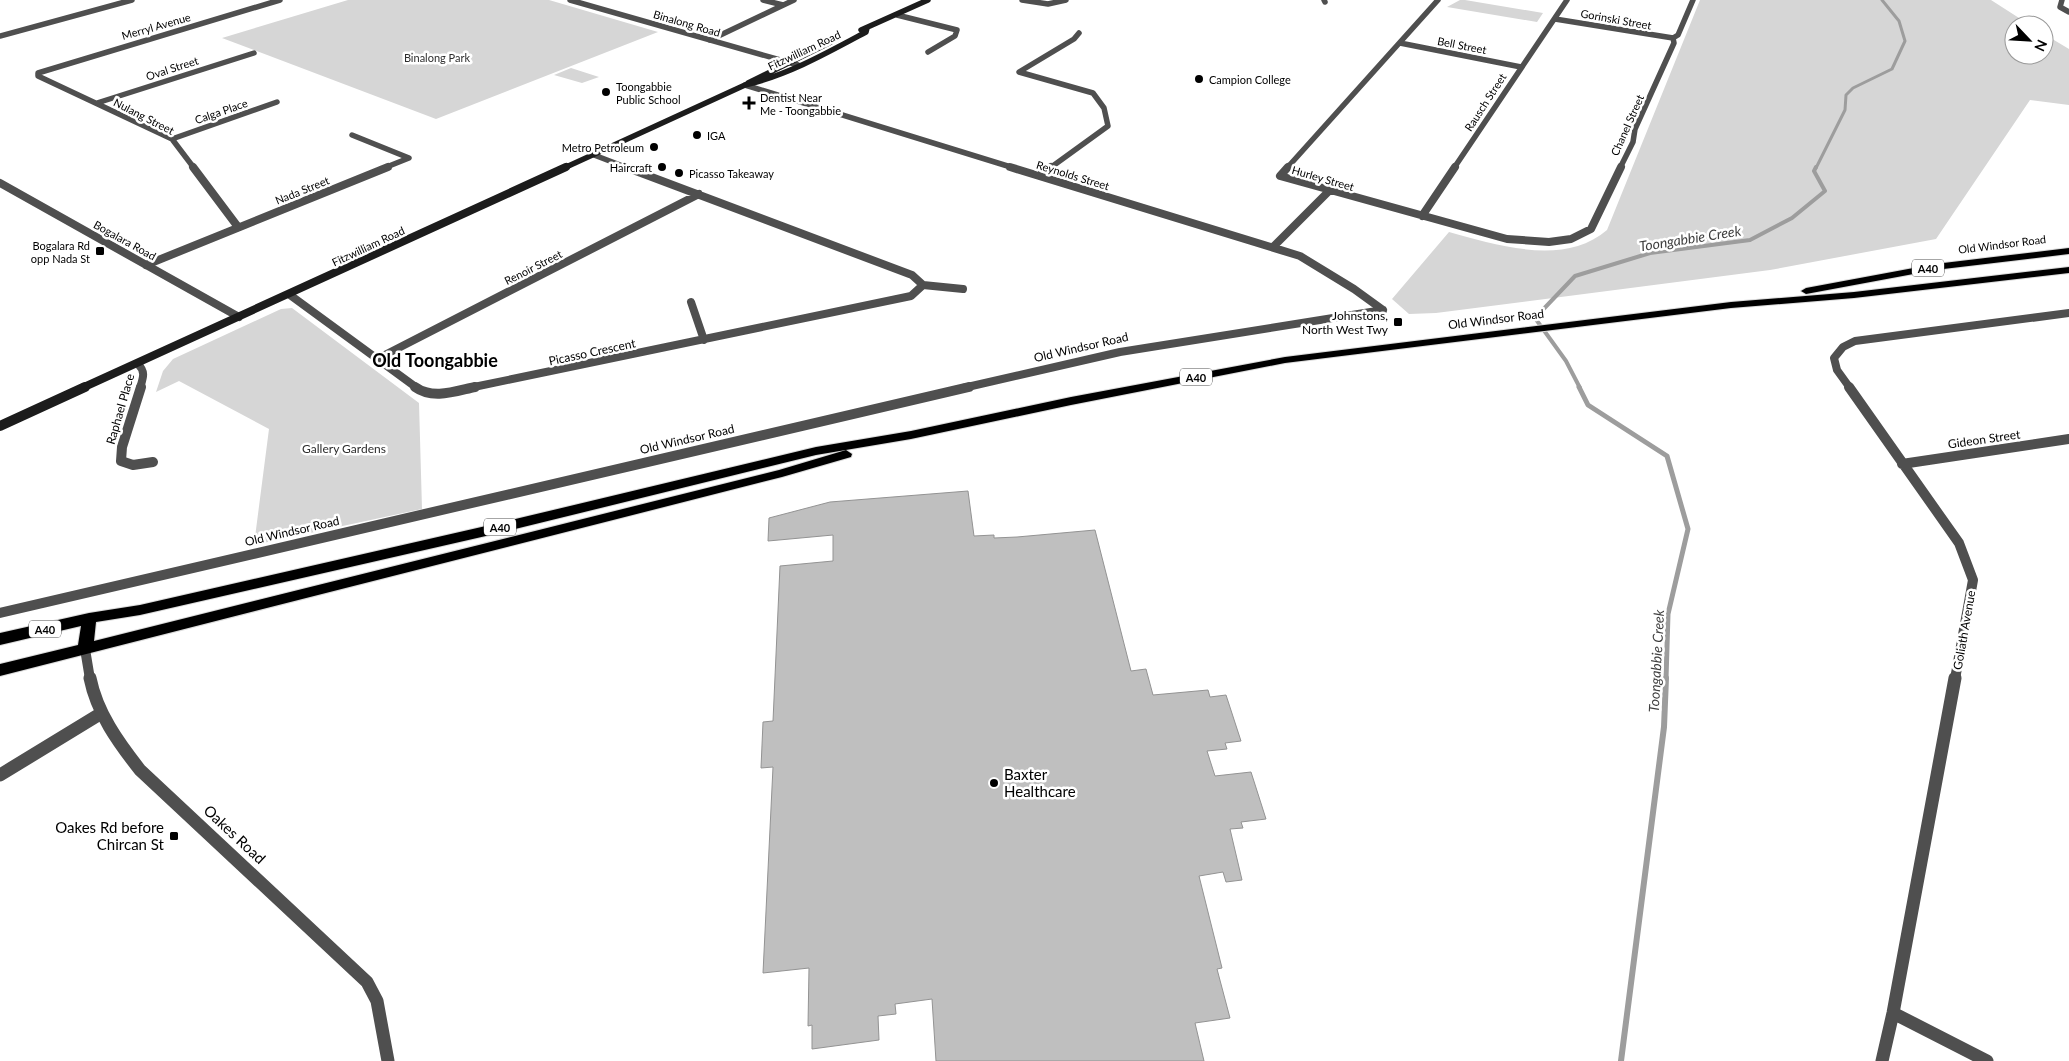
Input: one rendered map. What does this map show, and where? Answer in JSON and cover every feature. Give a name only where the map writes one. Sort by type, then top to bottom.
[{"type":"highway","name":"Old Windsor Road","points":[[1731,305],[1935,267],[2069,250]]},
{"type":"highway","name":"Old Windsor Road","points":[[0,639],[89,618],[140,610],[816,452],[911,435],[1071,401],[1285,360],[1731,305],[1854,295],[2069,270]]},
{"type":"highway","name":"Old Windsor Road","points":[[0,670],[772,475],[911,435]]},
{"type":"highway","name":"Oakes Road","points":[[85,649],[89,618]]},
{"type":"main road","name":"Fitzwilliam Road","points":[[745,85],[751,79],[928,0]]},
{"type":"main road","name":"Fitzwilliam Road","points":[[0,426],[290,295],[745,85],[762,83],[850,41],[866,32],[867,28]]},
{"type":"street","points":[[0,36],[132,0]]},
{"type":"street","name":"Merryl Avenue","points":[[38,73],[49,68],[280,0]]},
{"type":"street","name":"Binalong Road","points":[[570,0],[798,65]]},
{"type":"street","points":[[763,0],[783,5]]},
{"type":"street","points":[[710,40],[794,0]]},
{"type":"street","points":[[1022,0],[1048,4],[1066,0]]},
{"type":"street","name":"Hurley Street","points":[[1438,0],[1280,176],[1507,239],[1534,242],[1562,241]]},
{"type":"street","name":"Rausch Street","points":[[1422,216],[1566,0]]},
{"type":"street","name":"Chanel Street","points":[[1562,241],[1585,234],[1594,224],[1633,142],[1635,129],[1674,43],[1673,38],[1678,35],[1693,0]]},
{"type":"street","points":[[2062,0],[2060,7],[2069,12]]},
{"type":"street","points":[[897,14],[957,30],[958,32],[955,36],[928,52]]},
{"type":"street","name":"Gorinski Street","points":[[1555,19],[1673,38]]},
{"type":"street","points":[[1040,175],[1108,126],[1109,122],[1100,100],[1093,93],[1019,72],[1074,39],[1079,33]]},
{"type":"street","name":"Bell Street","points":[[1400,43],[1521,66]]},
{"type":"street","name":"Oval Street","points":[[97,103],[254,53]]},
{"type":"street","name":"Nulang Street","points":[[38,73],[38,76],[172,139],[238,227]]},
{"type":"street","name":"Reynolds Street","points":[[745,85],[1300,256],[1354,289],[1383,310]]},
{"type":"street","name":"Calga Place","points":[[172,139],[277,102]]},
{"type":"street","name":"Nada Street","points":[[146,265],[409,158],[352,135]]},
{"type":"street","points":[[594,155],[912,275],[924,285],[963,289]]},
{"type":"street","name":"Bogalara Road","points":[[0,183],[240,317]]},
{"type":"street","points":[[1273,247],[1330,190]]},
{"type":"street","name":"Renoir Street","points":[[377,359],[699,194]]},
{"type":"street","name":"Picasso Crescent","points":[[290,295],[420,391],[438,395],[911,296],[924,285]]},
{"type":"street","points":[[691,302],[704,340]]},
{"type":"street","name":"Old Windsor Road","points":[[0,614],[1120,352],[1383,310]]},
{"type":"street","name":"Goliath Avenue","points":[[1882,1061],[1893,1013],[1973,580],[1959,543],[1837,370],[1834,358],[1839,350],[1848,342],[1864,338],[2069,313]]},
{"type":"street","name":"Raphael Place","points":[[138,364],[143,369],[144,376],[122,447],[120,461],[133,465],[153,462]]},
{"type":"street","name":"Gideon Street","points":[[1902,464],[2069,439]]},
{"type":"street","name":"Oakes Road","points":[[85,649],[86,667],[100,714],[114,737],[140,770],[367,982],[377,1001],[388,1061]]},
{"type":"street","points":[[0,776],[100,714]]},
{"type":"street","points":[[1893,1013],[1987,1061]]},
{"type":"green space","name":"Binalong Park","points":[[348,0],[549,0],[658,32],[436,119],[222,38]]},
{"type":"green space","points":[[1460,0],[1543,13],[1537,22],[1447,7]]},
{"type":"green space","points":[[1700,0],[1991,0],[2014,15],[2004,15],[2004,65],[2054,65],[2054,40],[2069,49],[2069,105],[2030,100],[1936,239],[1770,270],[1436,313],[1409,314],[1392,299],[1449,232],[1509,247],[1551,250],[1571,248],[1590,241],[1607,230]]},
{"type":"green space","points":[[571,68],[599,77],[582,83],[554,75]]},
{"type":"green space","name":"Gallery Gardens","points":[[292,308],[419,403],[422,509],[254,545],[269,429],[179,381],[156,392],[163,371],[173,359],[281,309]]},
{"type":"building","name":"Baxter Healthcare","points":[[968,491],[974,536],[994,535],[994,538],[1017,537],[1095,530],[1131,671],[1146,669],[1153,695],[1208,690],[1210,697],[1226,695],[1241,741],[1225,743],[1227,749],[1207,751],[1215,776],[1251,772],[1266,819],[1241,822],[1243,828],[1230,829],[1242,880],[1226,882],[1223,872],[1199,876],[1222,968],[1217,969],[1230,1018],[1195,1023],[1204,1061],[936,1061],[932,999],[895,1004],[896,1014],[878,1016],[879,1040],[812,1049],[812,1025],[808,1026],[809,968],[763,973],[773,767],[761,768],[763,722],[773,721],[780,566],[833,561],[833,535],[768,541],[769,518],[830,502]]},
{"type":"waterway","name":"Toongabbie Creek","points":[[1816,168],[1845,110],[1846,95],[1853,88],[1892,69],[1905,41],[1899,21],[1882,0]]},
{"type":"waterway","name":"Toongabbie Creek","points":[[1580,388],[1566,361],[1535,318],[1575,276],[1650,253],[1750,240],[1792,218],[1825,191],[1814,171],[1816,167]]},
{"type":"waterway","name":"Toongabbie Creek","points":[[1579,387],[1588,405],[1667,456],[1688,529],[1668,614],[1666,679]]},
{"type":"waterway","name":"Toongabbie Creek","points":[[1621,1061],[1664,727],[1666,678]]},
{"type":"place","name":"Campion College","points":[[1199,79]]},
{"type":"place","name":"Toongabbie Public School","points":[[606,92]]},
{"type":"place","name":"Dentist Near Me - Toongabbie","points":[[749,103]]},
{"type":"place","name":"IGA","points":[[697,135]]},
{"type":"place","name":"Metro Petroleum","points":[[654,147]]},
{"type":"place","name":"Haircraft","points":[[662,167]]},
{"type":"place","name":"Picasso Takeaway","points":[[679,173]]},
{"type":"place","name":"Bogalara Rd opp Nada St","points":[[100,251]]},
{"type":"place","name":"Johnstons, North West Twy","points":[[1398,322]]},
{"type":"place","name":"Baxter Healthcare","points":[[994,783]]},
{"type":"place","name":"Oakes Rd before Chircan St","points":[[174,836]]},
{"type":"district","name":"Old Toongabbie","points":[[435,360]]}]
